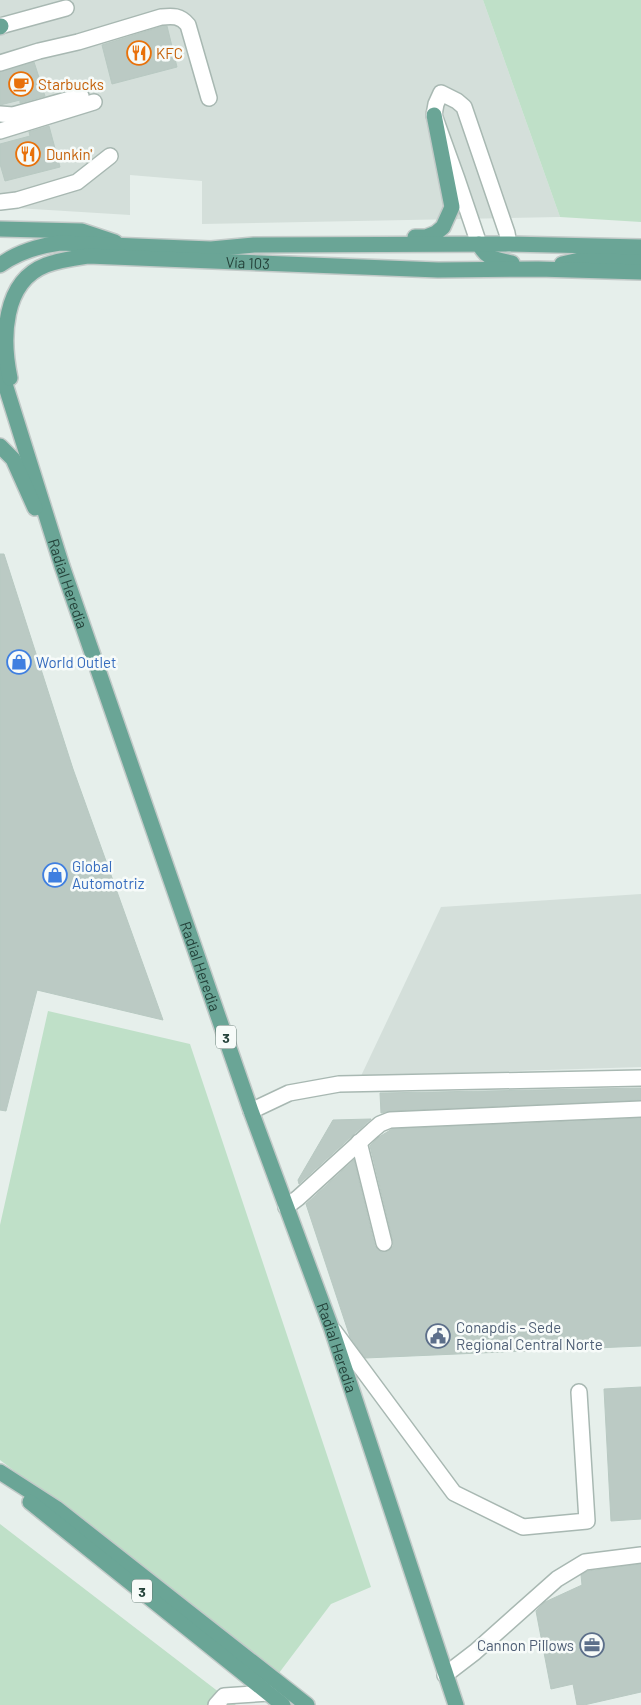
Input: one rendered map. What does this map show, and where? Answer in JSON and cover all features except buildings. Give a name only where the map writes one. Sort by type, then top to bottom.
[{"type":"main road","points":[[254,245],[426,237],[436,234],[443,227],[452,207],[434,116]]},
{"type":"main road","points":[[0,229],[82,231],[126,246]]},
{"type":"main road","name":"Vía 103","points":[[0,265],[12,257],[38,246],[60,243],[211,249],[254,245],[508,244],[641,247]]},
{"type":"main road","points":[[479,244],[483,253],[492,259],[538,269],[584,259],[641,261]]},
{"type":"main road","points":[[438,270],[466,268],[492,259],[505,249],[508,244]]},
{"type":"main road","name":"Vía 103","points":[[21,436],[6,359],[6,319],[20,286],[30,275],[44,266],[60,260],[88,256],[438,270],[538,269],[641,272]]},
{"type":"main road","name":"Radial Heredia","points":[[0,368],[62,566],[252,1111],[331,1327],[456,1705]]},
{"type":"main road","points":[[0,446],[13,459],[62,566]]},
{"type":"main road","points":[[0,1472],[56,1508],[307,1705]]},
{"type":"main road","name":"3","points":[[0,1478],[283,1705]]},
{"type":"main road","points":[[445,1675],[452,1705]]},
{"type":"lane","points":[[0,26],[66,8]]},
{"type":"lane","points":[[0,63],[161,17],[172,16],[182,18],[188,25],[209,98]]},
{"type":"lane","points":[[479,244],[434,116],[436,104],[441,93],[464,107],[507,233],[508,244]]},
{"type":"lane","points":[[0,114],[13,115],[93,97],[0,132]]},
{"type":"lane","points":[[0,202],[16,200],[77,182],[110,156]]},
{"type":"lane","points":[[252,1111],[289,1093],[339,1084],[641,1078]]},
{"type":"lane","points":[[286,1207],[380,1124],[390,1120],[641,1109]]},
{"type":"lane","points":[[359,1142],[384,1243]]},
{"type":"lane","points":[[331,1327],[454,1494],[523,1527],[587,1522],[579,1392]]},
{"type":"lane","points":[[445,1675],[476,1652],[557,1580],[585,1562],[641,1555]]},
{"type":"lane","points":[[216,1705],[224,1696],[269,1693]]},
{"type":"shaded area","points":[[0,0],[483,0],[560,217],[202,224],[202,181],[130,175],[130,215],[0,207]]},
{"type":"shaded area","points":[[641,894],[641,1067],[361,1076],[441,907]]},
{"type":"green space","points":[[483,0],[641,0],[641,222],[560,217]]},
{"type":"green space","points":[[48,1011],[190,1044],[371,1587],[331,1604],[279,1673],[0,1460],[0,1225]]},
{"type":"green space","points":[[0,1524],[224,1696],[236,1705],[0,1705]]},
{"type":"place","name":"KFC","points":[[139,53]]},
{"type":"place","name":"Starbucks","points":[[21,84]]},
{"type":"place","name":"Dunkin'","points":[[28,154]]},
{"type":"place","name":"World Outlet","points":[[19,662]]},
{"type":"place","name":"Global Automotriz","points":[[55,875]]},
{"type":"place","name":"Conapdis - Sede Regional Central Norte","points":[[438,1336]]},
{"type":"place","name":"Cannon Pillows","points":[[592,1645]]}]
